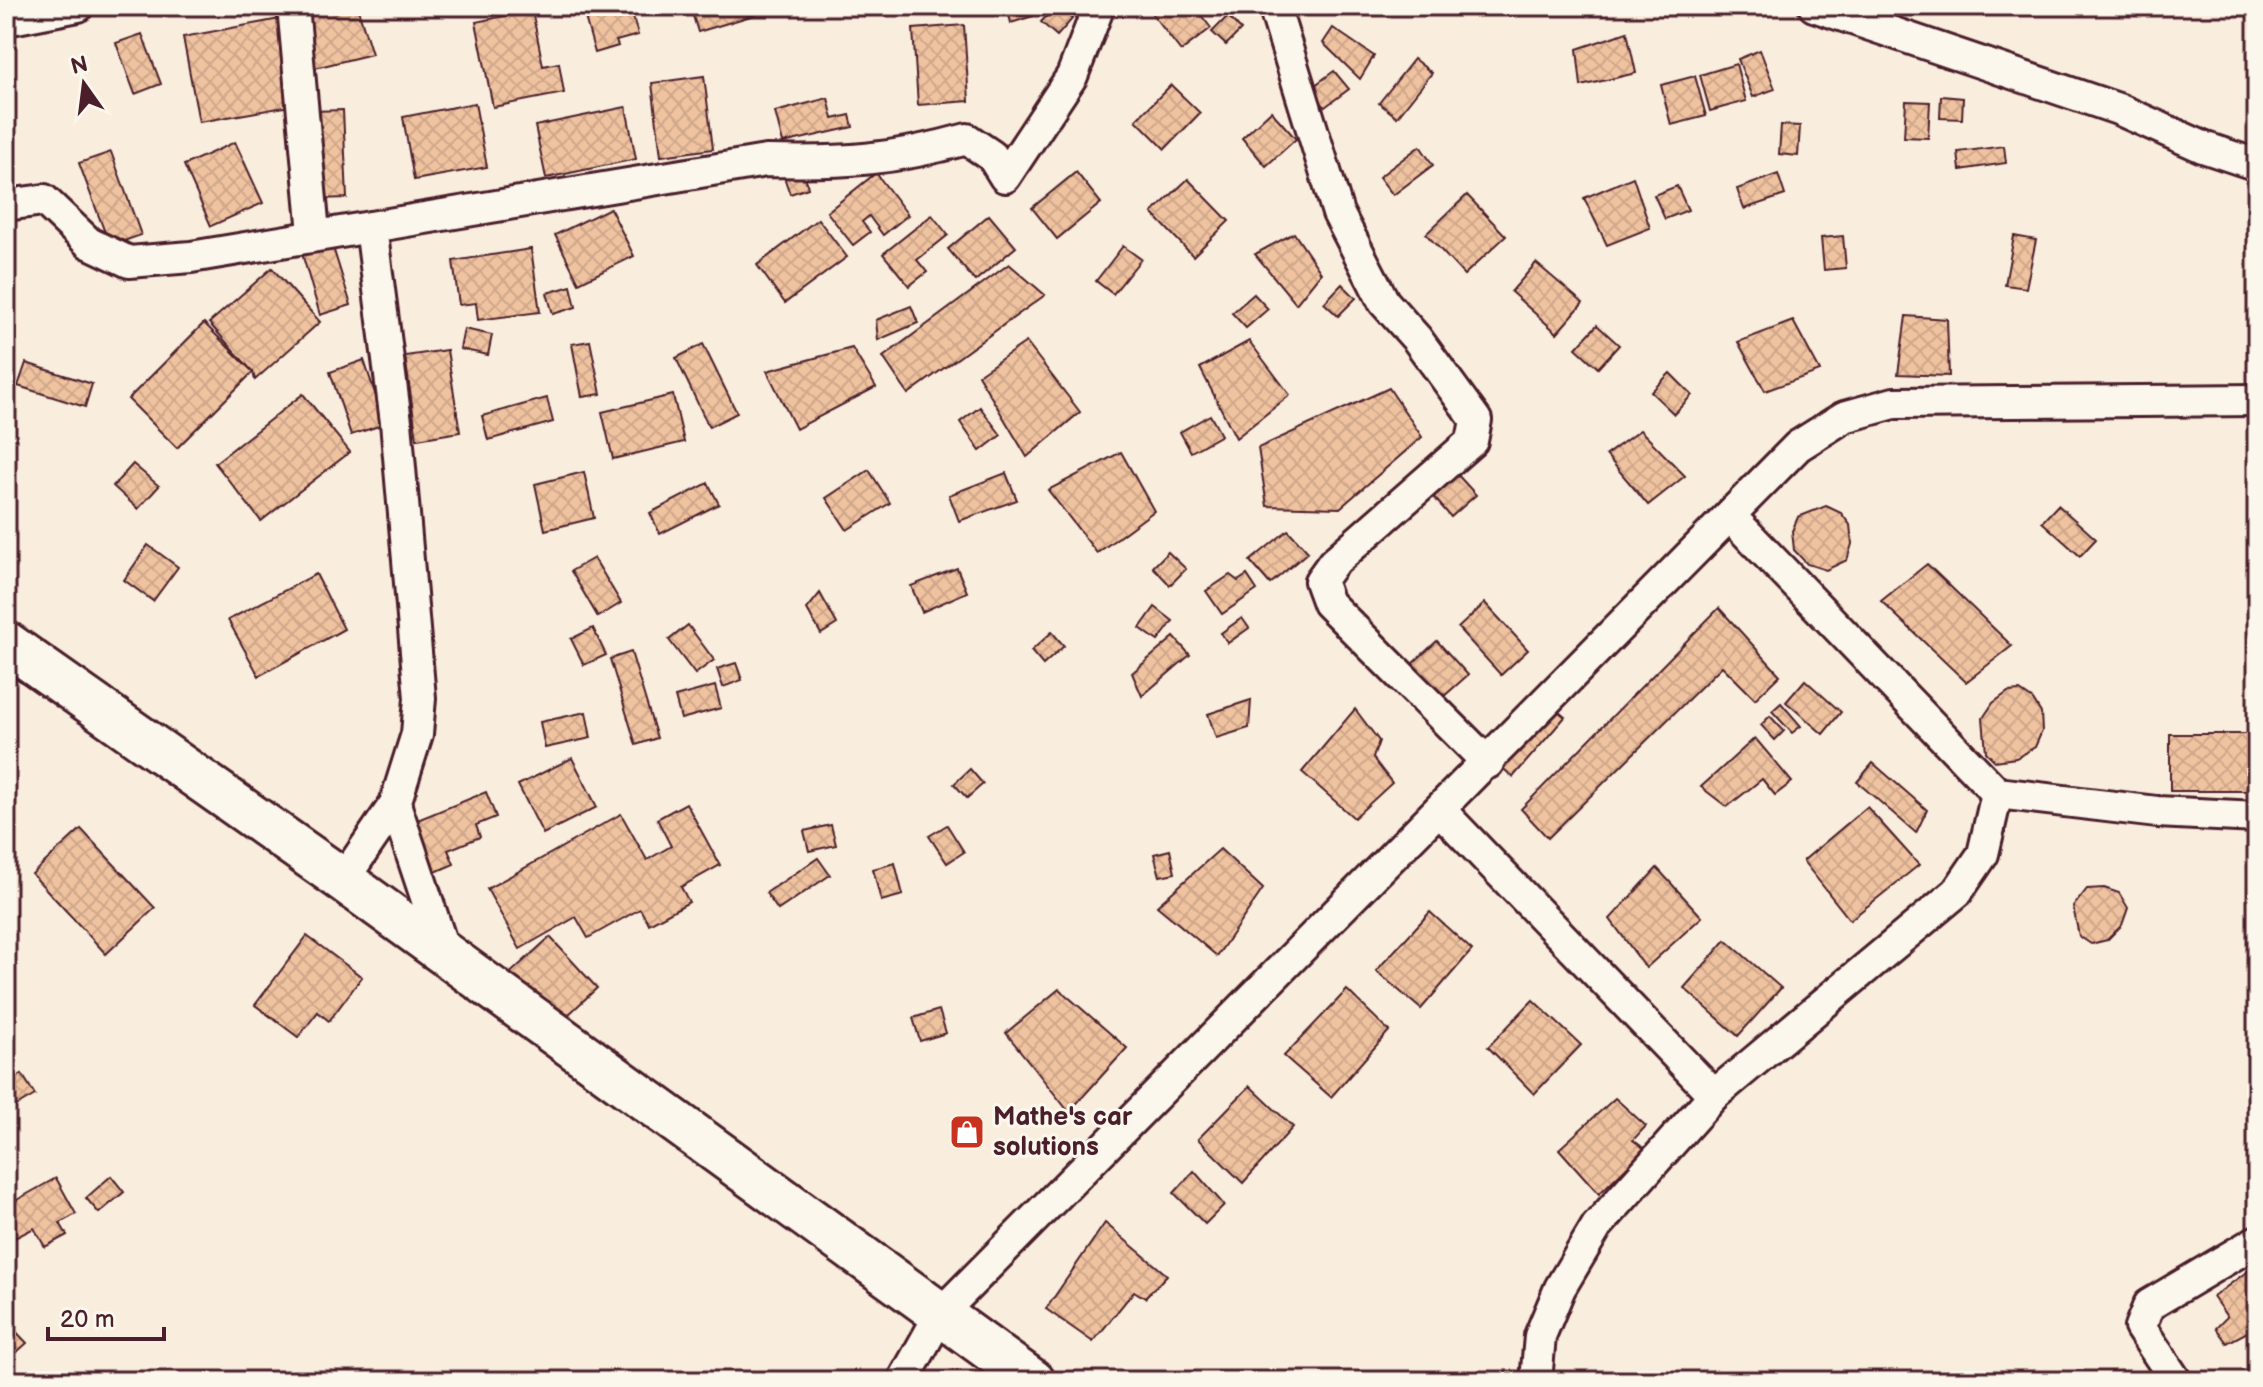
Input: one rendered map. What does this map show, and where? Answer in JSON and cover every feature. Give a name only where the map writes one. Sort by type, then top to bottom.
[{"type":"street","points":[[6,20],[78,6]]},
{"type":"street","points":[[293,6],[314,233]]},
{"type":"street","points":[[6,205],[44,200],[89,243],[129,262],[191,257],[314,233],[371,227],[766,161],[837,163],[907,156],[967,139],[992,156],[1005,177],[1072,76],[1099,6]]},
{"type":"street","points":[[1274,6],[1338,213],[1384,302],[1417,339],[1476,420],[1472,441],[1333,563],[1320,581],[1328,603],[1488,763]]},
{"type":"street","points":[[1814,6],[2118,109],[2203,147],[2257,165]]},
{"type":"street","points":[[343,880],[395,804],[417,734],[420,698],[396,422],[371,227]]},
{"type":"street","points":[[903,1381],[941,1313],[1798,446],[1844,417],[1894,403],[2257,400]]},
{"type":"street","points":[[1731,517],[1997,793],[2157,812],[2257,817]]},
{"type":"street","points":[[6,643],[343,880],[1033,1381]]},
{"type":"street","points":[[1536,1381],[1540,1336],[1560,1288],[1597,1226],[1714,1095],[1957,892],[1983,854],[1997,793]]},
{"type":"street","points":[[395,804],[445,954]]},
{"type":"street","points":[[1440,810],[1714,1095]]},
{"type":"street","points":[[2176,1381],[2140,1327],[2149,1305],[2257,1241]]},
{"type":"building","points":[[333,6],[357,6],[372,54],[315,68],[305,17]]},
{"type":"building","points":[[597,6],[630,6],[638,35],[616,41],[618,46],[595,53],[583,10]]},
{"type":"building","points":[[690,6],[751,6],[754,15],[698,32]]},
{"type":"building","points":[[773,6],[804,6],[775,13]]},
{"type":"building","points":[[1030,6],[1033,16],[1011,23],[1007,7]]},
{"type":"building","points":[[1056,6],[1073,18],[1057,36],[1041,22]]},
{"type":"building","points":[[1146,6],[1194,6],[1211,28],[1181,51]]},
{"type":"building","points":[[2214,6],[2239,6],[2239,10],[2214,10]]},
{"type":"building","points":[[2251,6],[2257,6],[2257,29],[2253,29]]},
{"type":"building","points":[[532,10],[543,66],[559,63],[564,93],[493,107],[476,22]]},
{"type":"building","points":[[1228,16],[1241,30],[1226,45],[1212,32]]},
{"type":"building","points":[[280,19],[296,105],[199,122],[183,37]]},
{"type":"building","points":[[964,25],[969,101],[918,105],[913,29]]},
{"type":"building","points":[[1333,28],[1374,56],[1360,79],[1323,43]]},
{"type":"building","points":[[1627,32],[1636,73],[1581,86],[1577,49]]},
{"type":"building","points":[[142,34],[161,84],[135,94],[116,43]]},
{"type":"building","points":[[1760,50],[1775,89],[1753,97],[1738,59]]},
{"type":"building","points":[[1414,59],[1432,73],[1397,117],[1379,103]]},
{"type":"building","points":[[1736,64],[1746,101],[1710,111],[1700,75]]},
{"type":"building","points":[[1334,71],[1349,89],[1325,107],[1310,89]]},
{"type":"building","points":[[704,76],[713,149],[661,156],[652,83]]},
{"type":"building","points":[[1695,76],[1706,116],[1671,125],[1661,85]]},
{"type":"building","points":[[1171,85],[1200,113],[1165,149],[1136,120]]},
{"type":"building","points":[[1941,96],[1963,98],[1962,119],[1940,118]]},
{"type":"building","points":[[828,98],[833,119],[850,115],[853,127],[783,143],[775,112]]},
{"type":"building","points":[[1906,101],[1930,102],[1928,138],[1904,137]]},
{"type":"building","points":[[475,103],[487,167],[414,180],[403,117]]},
{"type":"building","points":[[626,107],[636,159],[546,178],[535,126]]},
{"type":"building","points":[[343,110],[347,198],[317,199],[313,111]]},
{"type":"building","points":[[1271,111],[1296,139],[1266,166],[1242,138]]},
{"type":"building","points":[[1781,125],[1800,126],[1798,156],[1779,154]]},
{"type":"building","points":[[235,142],[263,203],[211,226],[184,165]]},
{"type":"building","points":[[1420,146],[1433,165],[1393,195],[1379,177]]},
{"type":"building","points":[[2004,146],[2006,163],[1960,170],[1958,152]]},
{"type":"building","points":[[111,152],[141,235],[110,246],[79,163]]},
{"type":"building","points":[[804,171],[808,188],[790,194],[784,177]]},
{"type":"building","points":[[1076,172],[1101,203],[1057,239],[1032,208]]},
{"type":"building","points":[[876,173],[908,215],[883,235],[869,216],[862,222],[870,232],[853,245],[827,212]]},
{"type":"building","points":[[1778,174],[1785,195],[1744,209],[1737,189]]},
{"type":"building","points":[[1633,177],[1650,228],[1607,245],[1584,198]]},
{"type":"building","points":[[1188,179],[1229,221],[1193,256],[1152,213]]},
{"type":"building","points":[[1677,186],[1688,210],[1665,219],[1654,195]]},
{"type":"building","points":[[1467,195],[1506,236],[1464,275],[1426,234]]},
{"type":"building","points":[[610,208],[634,256],[579,283],[555,235]]},
{"type":"building","points":[[932,215],[948,235],[917,260],[927,272],[909,286],[883,254]]},
{"type":"building","points":[[989,215],[1016,247],[975,281],[948,249]]},
{"type":"building","points":[[818,219],[847,257],[785,303],[757,265]]},
{"type":"building","points":[[1294,233],[1321,273],[1296,304],[1255,254]]},
{"type":"building","points":[[1843,236],[1846,268],[1824,270],[1821,238]]},
{"type":"building","points":[[2014,236],[2036,240],[2026,288],[2005,285]]},
{"type":"building","points":[[331,241],[351,305],[320,315],[301,250]]},
{"type":"building","points":[[1123,246],[1141,259],[1113,294],[1096,281]]},
{"type":"building","points":[[531,249],[540,312],[478,320],[476,303],[459,305],[453,261]]},
{"type":"building","points":[[1536,263],[1583,303],[1557,333],[1511,292]]},
{"type":"building","points":[[1009,264],[1045,295],[908,394],[883,357]]},
{"type":"building","points":[[272,268],[320,322],[255,380],[253,372],[209,323]]},
{"type":"building","points":[[1342,284],[1356,298],[1338,316],[1324,303]]},
{"type":"building","points":[[571,286],[576,307],[553,314],[547,293]]},
{"type":"building","points":[[1254,294],[1268,309],[1246,328],[1232,313]]},
{"type":"building","points":[[6,304],[12,305],[7,333],[6,333]]},
{"type":"building","points":[[911,306],[918,323],[878,340],[876,320]]},
{"type":"building","points":[[1906,316],[1947,319],[1949,376],[1898,374]]},
{"type":"building","points":[[1793,321],[1820,371],[1765,391],[1738,342]]},
{"type":"building","points":[[204,323],[253,372],[177,448],[128,399]]},
{"type":"building","points":[[1597,325],[1619,345],[1598,368],[1576,348]]},
{"type":"building","points":[[464,329],[492,335],[488,355],[460,349]]},
{"type":"building","points":[[590,341],[601,394],[582,397],[572,344]]},
{"type":"building","points":[[1249,341],[1290,395],[1236,438],[1200,368]]},
{"type":"building","points":[[1026,342],[1080,412],[1027,457],[978,375]]},
{"type":"building","points":[[703,344],[737,413],[709,427],[676,358]]},
{"type":"building","points":[[852,348],[876,387],[796,429],[767,371]]},
{"type":"building","points":[[447,350],[460,432],[417,439],[405,356]]},
{"type":"building","points":[[364,360],[385,424],[351,435],[330,372]]},
{"type":"building","points":[[26,363],[92,384],[85,407],[18,386]]},
{"type":"building","points":[[1670,373],[1692,395],[1674,414],[1651,392]]},
{"type":"building","points":[[1389,388],[1422,437],[1340,508],[1267,506],[1258,448]]},
{"type":"building","points":[[303,394],[350,452],[261,521],[215,463]]},
{"type":"building","points":[[673,395],[684,442],[613,459],[602,412]]},
{"type":"building","points":[[547,398],[553,422],[488,440],[482,416]]},
{"type":"building","points":[[980,407],[1001,435],[980,451],[960,422]]},
{"type":"building","points":[[1210,415],[1221,435],[1191,452],[1180,432]]},
{"type":"building","points":[[1640,430],[1685,476],[1648,505],[1606,455]]},
{"type":"building","points":[[1121,452],[1154,511],[1097,553],[1048,490]]},
{"type":"building","points":[[133,464],[159,486],[138,509],[113,486]]},
{"type":"building","points":[[869,470],[890,503],[847,530],[826,498]]},
{"type":"building","points":[[584,472],[594,518],[545,530],[535,484]]},
{"type":"building","points":[[1006,473],[1017,500],[959,521],[949,495]]},
{"type":"building","points":[[1456,473],[1476,495],[1451,517],[1432,495]]},
{"type":"building","points":[[708,483],[719,504],[660,534],[650,513]]},
{"type":"building","points":[[2058,505],[2096,539],[2080,556],[2042,522]]},
{"type":"building","points":[[1826,506],[1841,513],[1850,525],[1852,544],[1847,560],[1826,570],[1807,564],[1794,550],[1792,531],[1798,517]]},
{"type":"building","points":[[1288,530],[1308,552],[1270,584],[1250,561]]},
{"type":"building","points":[[148,545],[178,567],[153,601],[124,580]]},
{"type":"building","points":[[1168,552],[1186,569],[1170,585],[1153,567]]},
{"type":"building","points":[[594,558],[621,603],[598,617],[571,571]]},
{"type":"building","points":[[1927,564],[2012,646],[1966,682],[1881,601]]},
{"type":"building","points":[[957,568],[967,592],[922,612],[911,586]]},
{"type":"building","points":[[316,574],[344,629],[259,676],[228,620]]},
{"type":"building","points":[[1230,575],[1238,581],[1247,575],[1257,590],[1222,614],[1206,591]]},
{"type":"building","points":[[820,593],[837,624],[821,634],[807,609]]},
{"type":"building","points":[[1485,603],[1528,650],[1501,675],[1458,628]]},
{"type":"building","points":[[1155,607],[1173,621],[1158,641],[1140,628]]},
{"type":"building","points":[[1719,608],[1780,675],[1755,699],[1722,666],[1548,838],[1521,809]]},
{"type":"building","points":[[1242,618],[1249,628],[1228,643],[1221,633]]},
{"type":"building","points":[[688,625],[714,660],[695,674],[669,640]]},
{"type":"building","points":[[593,628],[606,655],[584,665],[571,639]]},
{"type":"building","points":[[1052,632],[1064,646],[1043,665],[1031,651]]},
{"type":"building","points":[[1174,637],[1190,655],[1142,696],[1132,673]]},
{"type":"building","points":[[1437,641],[1468,675],[1443,697],[1412,664]]},
{"type":"building","points":[[631,652],[657,738],[636,745],[610,659]]},
{"type":"building","points":[[736,663],[742,680],[723,687],[717,669]]},
{"type":"building","points":[[1805,680],[1841,712],[1823,734],[1786,702]]},
{"type":"building","points":[[715,686],[721,708],[681,719],[675,697]]},
{"type":"building","points":[[2020,691],[2033,700],[2041,713],[2042,731],[2035,747],[2016,758],[1995,761],[1986,752],[1983,718],[1993,703],[2008,692]]},
{"type":"building","points":[[1251,700],[1249,728],[1216,738],[1208,714]]},
{"type":"building","points":[[1781,703],[1801,726],[1792,733],[1772,711]]},
{"type":"building","points":[[1552,706],[1565,717],[1513,777],[1500,766]]},
{"type":"building","points":[[1355,709],[1379,741],[1373,758],[1392,783],[1354,818],[1302,772]]},
{"type":"building","points":[[586,712],[591,738],[545,748],[540,722]]},
{"type":"building","points":[[1770,716],[1784,731],[1775,740],[1761,725]]},
{"type":"building","points":[[2170,734],[2257,734],[2257,791],[2170,791]]},
{"type":"building","points":[[1755,738],[1792,782],[1775,795],[1762,779],[1727,807],[1701,787]]},
{"type":"building","points":[[572,758],[597,807],[543,834],[518,785]]},
{"type":"building","points":[[1873,763],[1927,810],[1916,833],[1857,782]]},
{"type":"building","points":[[970,769],[983,784],[967,798],[954,784]]},
{"type":"building","points":[[486,792],[496,817],[476,825],[480,837],[448,850],[454,864],[431,874],[410,823]]},
{"type":"building","points":[[686,803],[720,865],[681,887],[689,902],[649,924],[640,909],[588,938],[576,917],[520,949],[487,889],[621,814],[647,860],[671,846],[657,819]]},
{"type":"building","points":[[1867,807],[1919,865],[1850,920],[1803,861]]},
{"type":"building","points":[[831,825],[836,845],[809,851],[804,831]]},
{"type":"building","points":[[947,825],[964,852],[947,863],[929,836]]},
{"type":"building","points":[[81,829],[155,908],[106,954],[32,874]]},
{"type":"building","points":[[1220,849],[1263,889],[1217,956],[1157,906]]},
{"type":"building","points":[[1170,850],[1175,873],[1160,876],[1154,854]]},
{"type":"building","points":[[818,858],[830,875],[778,910],[766,893]]},
{"type":"building","points":[[895,863],[903,895],[881,901],[873,869]]},
{"type":"building","points":[[1657,868],[1702,917],[1646,968],[1610,919]]},
{"type":"building","points":[[2104,888],[2119,893],[2128,908],[2122,925],[2107,940],[2091,944],[2079,936],[2073,907],[2087,889]]},
{"type":"building","points":[[1430,912],[1472,950],[1421,1009],[1376,971]]},
{"type":"building","points":[[307,936],[362,977],[329,1021],[318,1012],[298,1037],[255,1005]]},
{"type":"building","points":[[550,937],[597,988],[552,1030],[505,978]]},
{"type":"building","points":[[1726,940],[1781,988],[1738,1036],[1684,988]]},
{"type":"building","points":[[1059,989],[1127,1048],[1069,1112],[1006,1033]]},
{"type":"building","points":[[1347,990],[1389,1031],[1331,1097],[1284,1056]]},
{"type":"building","points":[[1533,1000],[1581,1045],[1534,1094],[1488,1047]]},
{"type":"building","points":[[939,1010],[946,1033],[920,1041],[913,1018]]},
{"type":"building","points":[[22,1074],[35,1095],[6,1112],[6,1084]]},
{"type":"building","points":[[1250,1086],[1293,1127],[1243,1183],[1198,1139]]},
{"type":"building","points":[[1615,1098],[1646,1126],[1633,1140],[1645,1149],[1599,1194],[1559,1149]]},
{"type":"building","points":[[1194,1171],[1224,1205],[1205,1224],[1174,1193]]},
{"type":"building","points":[[111,1176],[124,1192],[99,1213],[86,1198]]},
{"type":"building","points":[[56,1178],[76,1214],[60,1223],[67,1235],[45,1247],[34,1228],[7,1242],[6,1206]]},
{"type":"building","points":[[1105,1223],[1167,1275],[1145,1298],[1134,1291],[1093,1342],[1046,1309]]},
{"type":"building","points":[[2249,1270],[2257,1278],[2257,1327],[2227,1343],[2216,1328],[2227,1317],[2213,1297]]},
{"type":"building","points":[[6,1321],[27,1343],[8,1360],[6,1358]]},
{"type":"place","name":"Mathe's car solutions","points":[[967,1132]]}]
